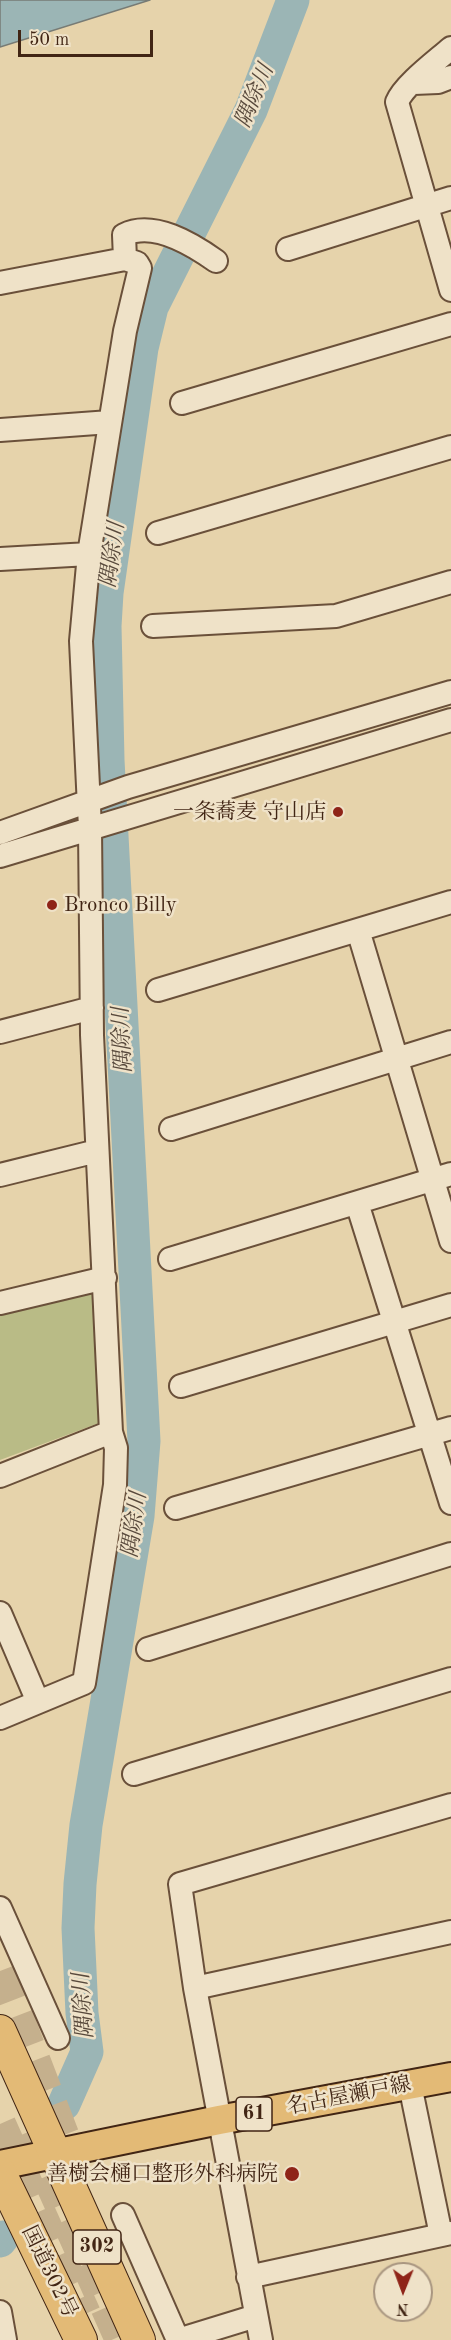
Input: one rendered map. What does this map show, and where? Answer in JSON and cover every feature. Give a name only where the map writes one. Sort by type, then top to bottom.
[{"type":"highway","name":"302","points":[[0,2031],[139,2340]]},
{"type":"highway","name":"国道302号","points":[[0,2173],[81,2340]]},
{"type":"main road","name":"名古屋瀬戸線","points":[[0,2165],[219,2120],[451,2077]]},
{"type":"street","points":[[451,48],[414,83],[402,89],[397,102],[451,290]]},
{"type":"street","points":[[414,83],[438,82],[451,77]]},
{"type":"street","points":[[288,249],[451,198]]},
{"type":"street","points":[[125,259],[124,235],[134,229],[165,234],[213,258]]},
{"type":"street","points":[[0,283],[125,259],[137,263],[139,274],[125,331],[89,554],[81,641],[90,828],[92,1008],[97,1151],[111,1432],[116,1448],[115,1485],[84,1683],[0,1718]]},
{"type":"street","points":[[182,403],[451,324]]},
{"type":"street","points":[[0,430],[110,422]]},
{"type":"street","points":[[158,533],[451,447]]},
{"type":"street","points":[[0,559],[89,554]]},
{"type":"street","points":[[153,626],[336,616],[451,582]]},
{"type":"street","points":[[0,833],[128,787],[451,692]]},
{"type":"street","points":[[0,856],[451,720]]},
{"type":"street","points":[[158,990],[451,902]]},
{"type":"street","points":[[358,930],[396,1058],[442,1177],[451,1241]]},
{"type":"street","points":[[0,1032],[92,1008]]},
{"type":"street","points":[[171,1129],[451,1042]]},
{"type":"street","points":[[0,1175],[97,1151]]},
{"type":"street","points":[[170,1259],[442,1177]]},
{"type":"street","points":[[357,1203],[395,1321],[441,1431],[451,1503]]},
{"type":"street","points":[[0,1303],[105,1278]]},
{"type":"street","points":[[181,1386],[451,1305]]},
{"type":"street","points":[[176,1508],[441,1431]]},
{"type":"street","points":[[0,1476],[111,1432]]},
{"type":"street","points":[[148,1649],[451,1554]]},
{"type":"street","points":[[0,1613],[38,1702]]},
{"type":"street","points":[[134,1774],[451,1679]]},
{"type":"street","points":[[261,2340],[195,1988],[180,1884],[451,1805]]},
{"type":"street","points":[[1,1913],[58,2038]]},
{"type":"street","points":[[195,1988],[451,1932]]},
{"type":"street","points":[[248,2277],[446,2234],[410,2085]]},
{"type":"street","points":[[123,2216],[159,2302],[178,2340],[256,2316]]},
{"type":"street","points":[[123,2304],[159,2302]]},
{"type":"street","points":[[0,2312],[5,2340]]},
{"type":"green space","points":[[88,1290],[95,1296],[99,1423],[0,1460],[0,1311]]},
{"type":"water","points":[[0,0],[150,0],[0,47]]},
{"type":"waterway","name":"隅除川","points":[[64,2104],[87,2052],[82,2013],[78,1928],[80,1884],[86,1825],[138,1516],[144,1441],[108,760],[105,626],[107,593],[142,348],[152,307],[251,110],[293,0]]},
{"type":"waterway","name":"隅除川","points":[[0,2241],[3,2237]]},
{"type":"tunnel","points":[[0,1971],[75,2166]]},
{"type":"tunnel","points":[[0,2124],[85,2314]]},
{"type":"tunnel","points":[[28,2132],[121,2340]]},
{"type":"place","name":"一条蕎麦 守山店","points":[[338,812]]},
{"type":"place","name":"Bronco Billy","points":[[52,905]]},
{"type":"place","name":"善樹会樋口整形外科病院","points":[[292,2174]]}]
